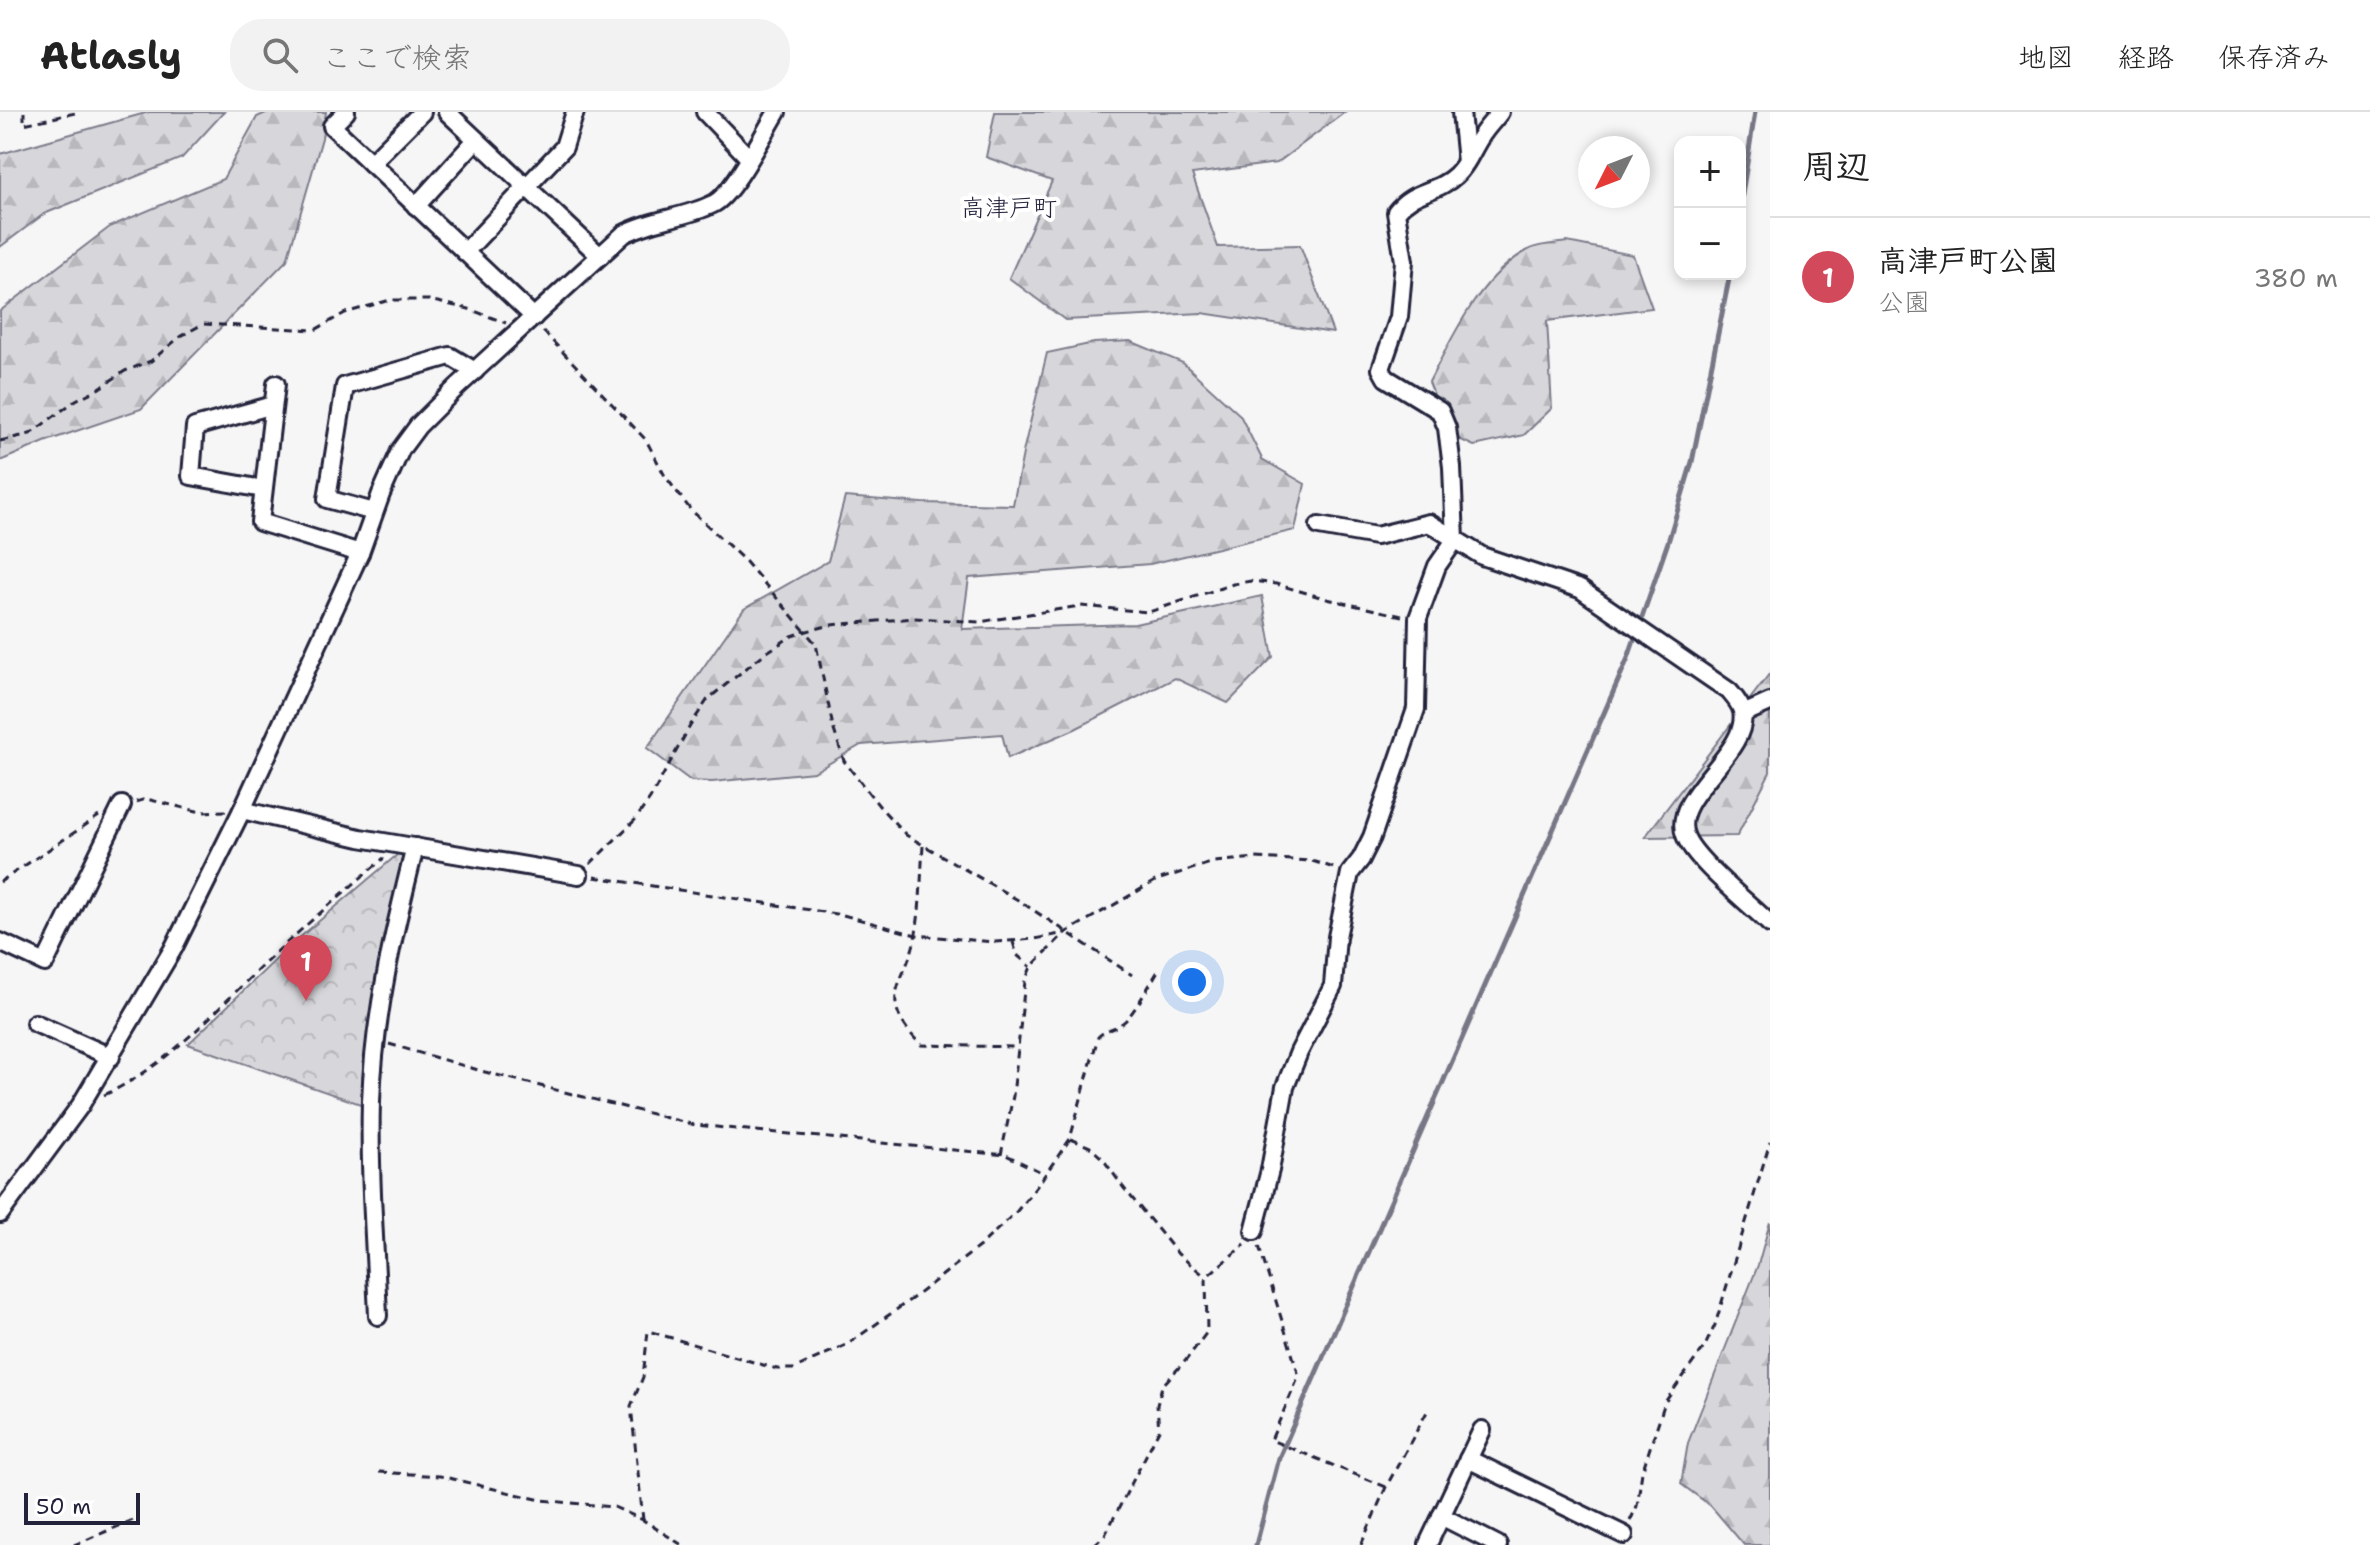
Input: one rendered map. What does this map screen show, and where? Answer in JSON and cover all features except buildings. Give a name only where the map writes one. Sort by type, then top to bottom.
[{"type":"street","points":[[346,112],[332,126],[465,252],[527,322]]},
{"type":"street","points":[[371,163],[422,112]]},
{"type":"street","points":[[447,112],[600,256]]},
{"type":"street","points":[[465,252],[564,147],[575,112]]},
{"type":"street","points":[[705,112],[749,158]]},
{"type":"street","points":[[0,1214],[80,1106],[173,949],[242,810],[360,553],[401,449],[418,426],[475,371],[624,234],[640,225],[715,204],[728,192],[777,112]]},
{"type":"street","points":[[1461,112],[1466,164]]},
{"type":"street","points":[[1254,1231],[1270,1170],[1285,1087],[1333,986],[1337,937],[1350,873],[1372,837],[1416,709],[1418,618],[1437,566],[1455,540],[1452,467],[1440,411],[1386,378],[1381,369],[1399,317],[1404,261],[1396,212],[1405,200],[1437,188],[1455,176],[1466,164],[1482,133],[1500,112]]},
{"type":"street","points":[[416,206],[476,140]]},
{"type":"street","points":[[374,512],[327,499],[345,386],[450,356],[475,371]]},
{"type":"street","points":[[276,384],[260,522],[360,553]]},
{"type":"street","points":[[263,489],[191,476],[195,427],[273,405]]},
{"type":"street","points":[[1319,526],[1376,536],[1429,523],[1482,556],[1580,589],[1729,691],[1743,714],[1741,726],[1733,743],[1689,805],[1683,831],[1696,853],[1770,924]]},
{"type":"street","points":[[1743,714],[1770,702]]},
{"type":"street","points":[[0,942],[45,963],[122,805]]},
{"type":"street","points":[[242,810],[360,838],[579,875]]},
{"type":"street","points":[[378,1316],[371,1099],[387,959],[407,846]]},
{"type":"street","points":[[35,1023],[111,1057]]},
{"type":"street","points":[[1428,1544],[1482,1430]]},
{"type":"street","points":[[1468,1459],[1624,1535]]},
{"type":"street","points":[[1441,1516],[1498,1545]]},
{"type":"path","points":[[24,112],[24,124],[80,112]]},
{"type":"path","points":[[0,441],[30,434],[76,400],[125,371],[151,361],[181,336],[203,324],[315,330],[345,313],[390,300],[429,300],[539,326],[646,440],[665,476],[690,509],[746,562],[807,631],[816,644],[833,727],[844,761],[880,807],[906,835],[1018,900],[1132,975]]},
{"type":"path","points":[[579,875],[635,820],[708,699],[764,654],[792,636],[807,631],[831,625],[915,618],[979,622],[1080,606],[1149,612],[1251,581],[1276,584],[1388,615],[1418,618]]},
{"type":"path","points":[[80,1106],[131,1083],[162,1062],[298,932],[407,846]]},
{"type":"path","points":[[923,846],[916,935],[896,989],[902,1025],[921,1045],[1017,1047]]},
{"type":"path","points":[[1001,1155],[1013,1096],[1023,992],[1031,967],[1065,933],[1157,880],[1214,862],[1255,858],[1312,861],[1350,873]]},
{"type":"path","points":[[579,875],[843,915],[916,935],[995,942],[1065,933]]},
{"type":"path","points":[[1012,940],[1017,955],[1031,967]]},
{"type":"path","points":[[643,1520],[631,1406],[643,1377],[648,1331],[759,1364],[793,1369],[848,1344],[980,1246],[1017,1211],[1070,1139],[1098,1037],[1106,1029],[1116,1027],[1126,1019],[1160,968]]},
{"type":"path","points":[[377,1034],[393,1046],[411,1052],[695,1125],[1001,1155],[1045,1174]]},
{"type":"path","points":[[1070,1139],[1090,1147],[1103,1159],[1178,1254],[1206,1277],[1207,1332],[1162,1386],[1157,1405],[1159,1430],[1105,1535],[1094,1545]]},
{"type":"path","points":[[1637,1506],[1642,1472],[1665,1402],[1705,1346],[1715,1325],[1770,1142]]},
{"type":"path","points":[[1206,1277],[1246,1243],[1254,1231]]},
{"type":"path","points":[[1254,1231],[1299,1376],[1271,1440],[1386,1487]]},
{"type":"path","points":[[1361,1545],[1386,1487],[1428,1410]]},
{"type":"path","points":[[379,1472],[440,1476],[541,1500],[614,1507],[643,1520],[682,1545]]},
{"type":"path","points":[[74,1545],[138,1518]]},
{"type":"green space","points":[[149,112],[224,112],[182,158],[44,214],[0,247],[0,154]]},
{"type":"green space","points":[[268,112],[326,112],[322,138],[287,260],[141,409],[47,441],[0,461],[0,311],[111,226],[223,179],[257,117]]},
{"type":"green space","points":[[995,112],[1345,112],[1277,163],[1192,174],[1218,247],[1300,245],[1333,333],[1202,313],[1065,320],[1009,278],[1052,181],[986,157]]},
{"type":"green space","points":[[1567,242],[1633,255],[1652,308],[1547,321],[1552,408],[1524,435],[1474,446],[1450,435],[1429,382],[1470,307],[1512,260],[1534,247]]},
{"type":"green space","points":[[1130,341],[1183,363],[1240,415],[1262,459],[1305,484],[1295,530],[1150,564],[969,578],[962,629],[1135,624],[1262,596],[1273,657],[1228,703],[1175,678],[1075,729],[1008,758],[1002,734],[861,745],[814,772],[712,782],[691,781],[647,748],[744,609],[828,561],[845,497],[1013,505],[1047,353],[1094,343]]},
{"type":"green space","points":[[1770,673],[1770,772],[1737,836],[1645,837]]},
{"type":"green space","points":[[398,854],[411,857],[369,1107],[188,1044],[292,944]]},
{"type":"green space","points":[[1770,1222],[1770,1545],[1744,1545],[1711,1506],[1681,1484],[1688,1443],[1758,1265]]},
{"type":"waterway","points":[[1746,169],[1755,112]]},
{"type":"waterway","points":[[1256,1545],[1279,1458],[1628,658],[1692,462],[1729,280]]},
{"type":"place","name":"高津戸町公園","points":[[306,1001]]},
{"type":"district","name":"高津戸町","points":[[1009,208]]}]
